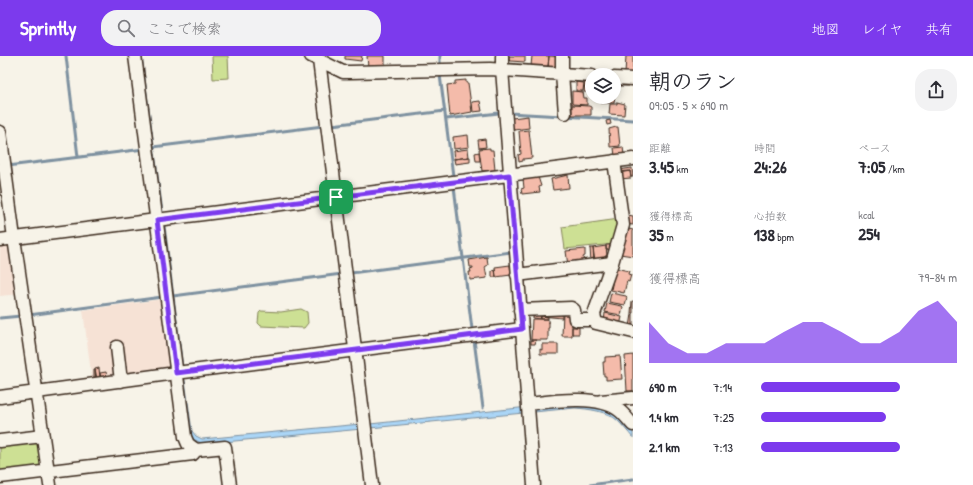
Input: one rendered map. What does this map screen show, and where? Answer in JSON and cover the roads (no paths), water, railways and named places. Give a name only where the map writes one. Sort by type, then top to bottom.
[{"type":"street","points":[[135,56],[185,438],[188,444],[196,450]]},
{"type":"street","points":[[502,56],[509,175],[534,485]]},
{"type":"street","points":[[562,56],[565,113]]},
{"type":"street","points":[[323,59],[343,72],[490,68],[585,76]]},
{"type":"street","points":[[323,59],[336,197],[372,485]]},
{"type":"street","points":[[621,78],[633,79]]},
{"type":"street","points":[[0,132],[50,485]]},
{"type":"street","points":[[0,240],[633,159]]},
{"type":"street","points":[[614,162],[623,225],[612,263],[594,314],[596,323],[602,326],[633,332]]},
{"type":"street","points":[[517,275],[612,263]]},
{"type":"street","points":[[520,310],[571,308],[574,310],[575,319],[577,320],[595,320]]},
{"type":"street","points":[[0,398],[176,373],[522,329]]},
{"type":"street","points":[[117,347],[122,381]]},
{"type":"street","points":[[528,408],[577,400],[592,401],[633,398]]},
{"type":"street","points":[[592,401],[609,405],[620,411],[633,425]]},
{"type":"street","points":[[0,441],[43,436]]},
{"type":"street","points":[[0,478],[193,454],[196,450],[225,447],[230,485]]},
{"type":"water","points":[[182,380],[185,380],[192,431],[196,436],[202,439],[361,424],[362,429],[203,444],[191,438]]},
{"type":"water","points":[[575,402],[609,409],[633,430],[633,438],[618,421],[609,415],[592,410],[575,408],[370,428],[370,424]]},
{"type":"waterway","points":[[66,56],[78,157]]},
{"type":"waterway","points":[[141,56],[162,212]]},
{"type":"waterway","points":[[440,56],[440,65]]},
{"type":"waterway","points":[[440,75],[453,176]]},
{"type":"waterway","points":[[332,125],[445,111]]},
{"type":"waterway","points":[[446,119],[499,113]]},
{"type":"waterway","points":[[509,113],[633,120]]},
{"type":"waterway","points":[[153,147],[323,125]]},
{"type":"waterway","points":[[8,166],[144,149]]},
{"type":"waterway","points":[[454,187],[472,329]]},
{"type":"waterway","points":[[164,226],[182,367]]},
{"type":"waterway","points":[[351,273],[511,252]]},
{"type":"waterway","points":[[173,296],[342,274]]},
{"type":"waterway","points":[[29,315],[162,297]]},
{"type":"waterway","points":[[0,318],[21,316]]},
{"type":"waterway","points":[[474,340],[483,408]]},
{"type":"waterway","points":[[590,485],[633,479]]}]
